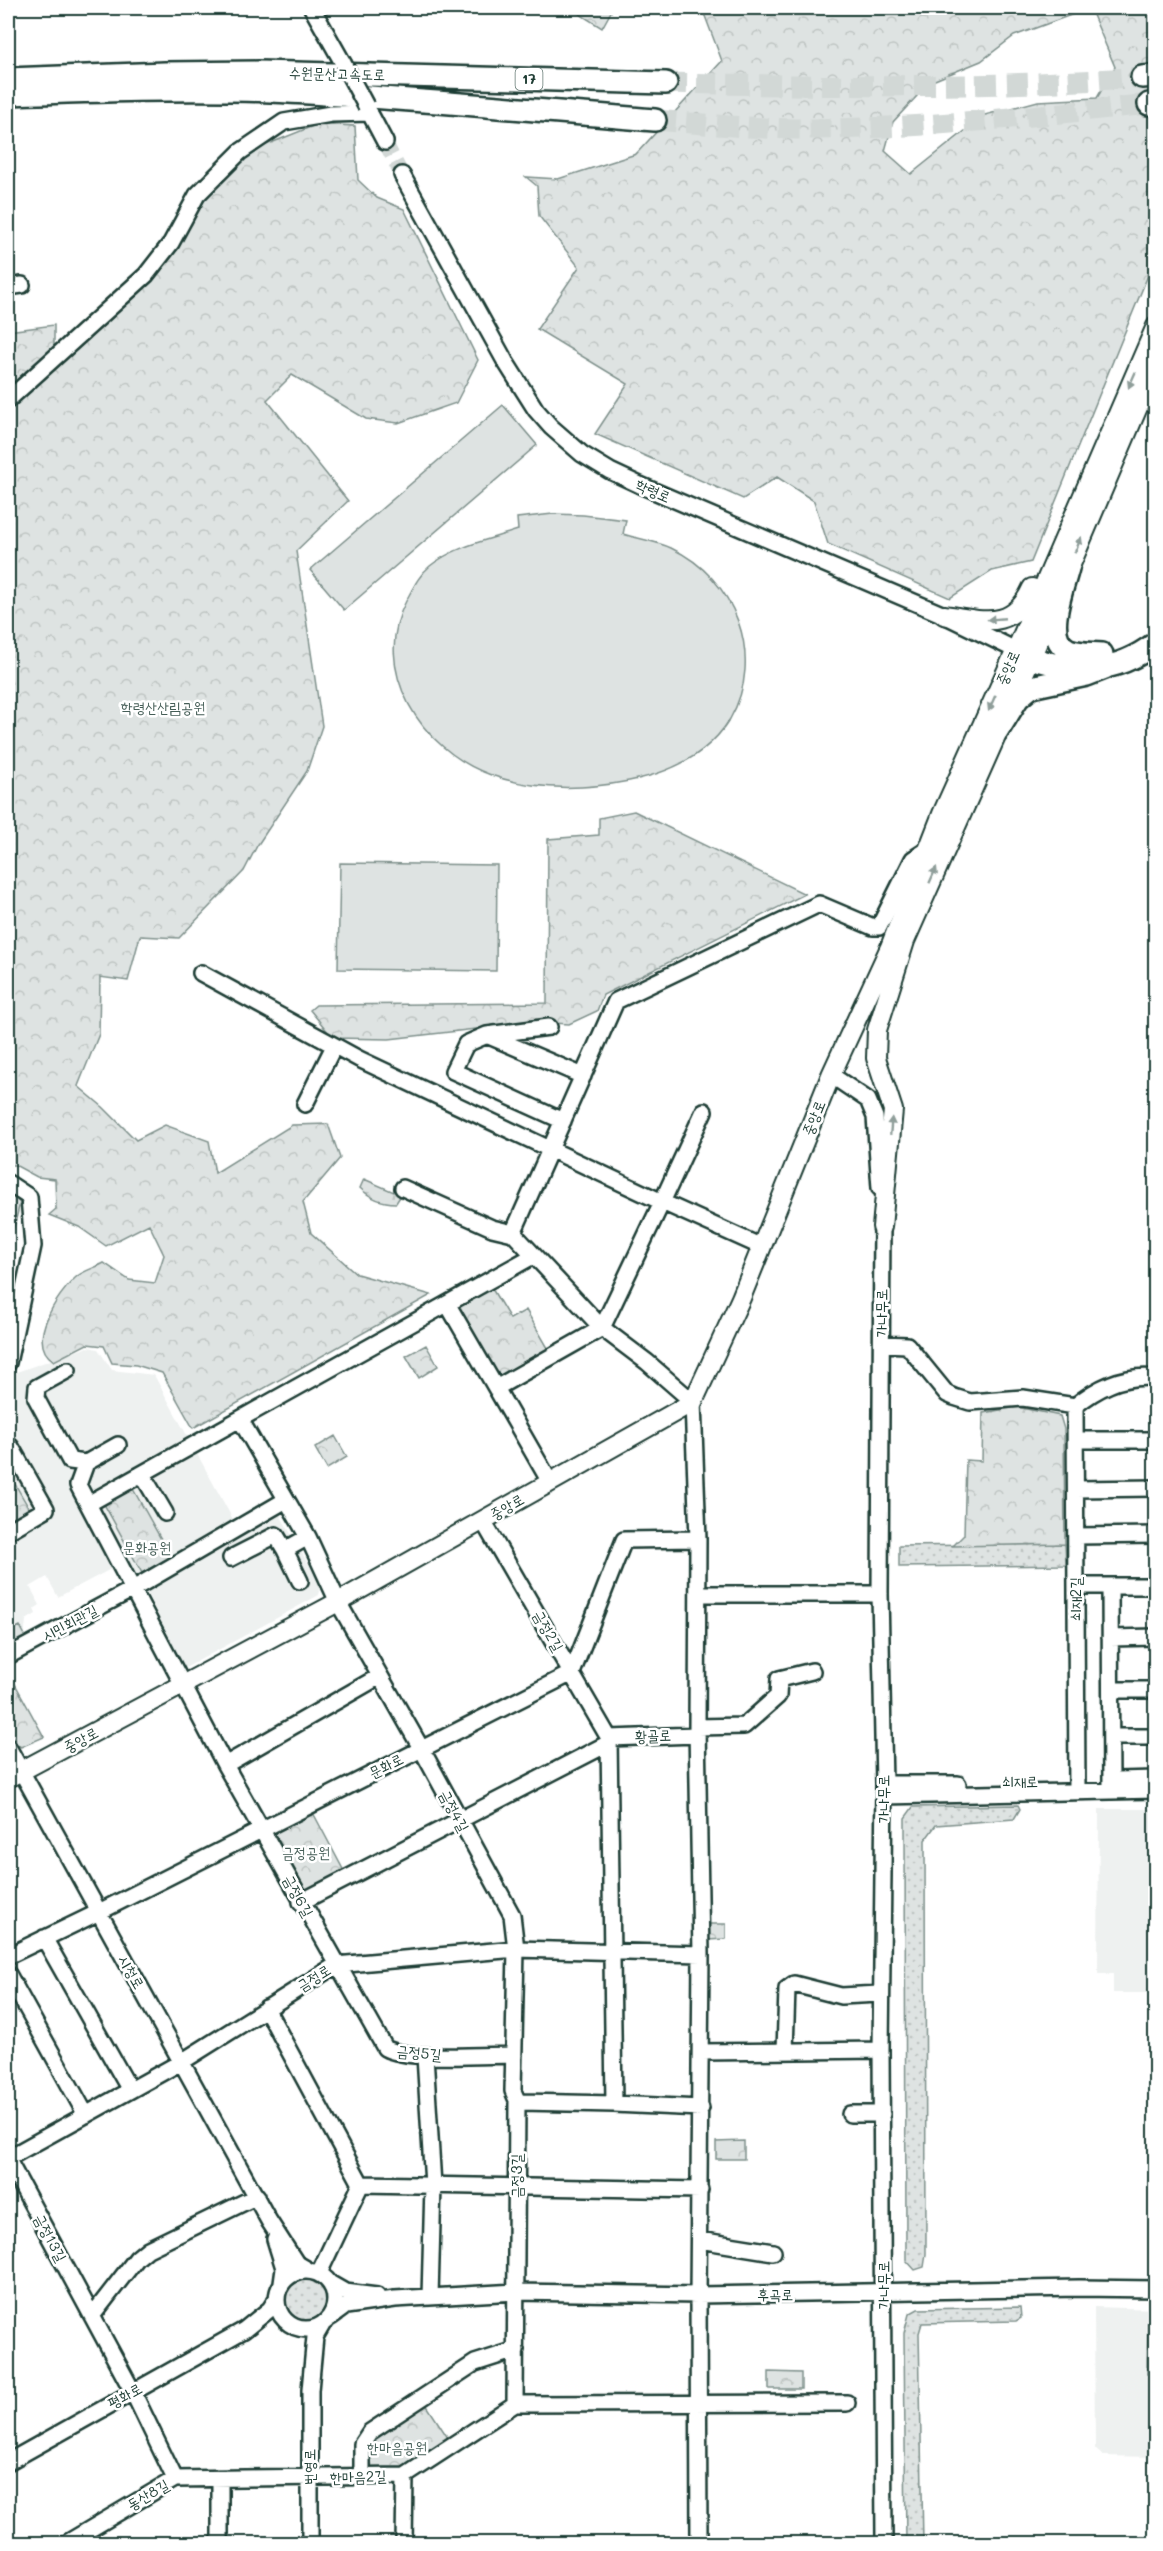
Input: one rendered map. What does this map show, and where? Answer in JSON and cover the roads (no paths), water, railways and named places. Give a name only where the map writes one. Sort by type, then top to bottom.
[{"type":"highway","name":"수원문산고속도로","points":[[8,79],[259,72],[666,83]]},
{"type":"highway","name":"수원문산고속도로","points":[[8,94],[170,89],[268,91],[384,97],[655,120]]},
{"type":"highway","points":[[1068,568],[1054,626],[1056,636],[1067,649],[1104,661]]},
{"type":"highway","points":[[997,732],[1018,698],[1031,687],[1071,679],[1139,641],[1155,629]]},
{"type":"highway","points":[[1024,654],[1126,661],[1155,643]]},
{"type":"main road","name":"중앙로","points":[[831,1075],[858,1046],[997,732],[1101,450],[1155,326]]},
{"type":"main road","name":"중앙로","points":[[14,1775],[338,1602],[693,1402],[741,1298],[831,1075],[890,947],[927,850],[1068,568],[1155,365]]},
{"type":"main road","points":[[944,615],[998,621],[1011,617],[1028,597],[1086,468],[1101,450]]},
{"type":"main road","points":[[882,1227],[893,1110],[876,1058],[877,1030],[906,938]]},
{"type":"street","points":[[312,8],[385,142]]},
{"type":"street","points":[[8,400],[146,275],[171,243],[197,195],[240,152],[284,122],[368,110]]},
{"type":"street","name":"학령로","points":[[402,175],[521,387],[536,410],[564,440],[610,471],[640,485],[944,615],[1024,654]]},
{"type":"street","points":[[513,1233],[616,1001],[819,904],[873,927],[879,927],[913,859],[927,850]]},
{"type":"street","points":[[201,973],[334,1046],[550,1150],[762,1246]]},
{"type":"street","points":[[549,1027],[487,1035],[466,1044],[453,1071],[563,1121]]},
{"type":"street","points":[[487,1035],[583,1076]]},
{"type":"street","points":[[305,1104],[334,1046]]},
{"type":"street","name":"가나무로","points":[[831,1075],[868,1100],[875,1117],[882,1227],[880,1594],[884,1790],[881,2050],[884,2544]]},
{"type":"street","points":[[496,1388],[602,1328],[704,1111]]},
{"type":"street","points":[[8,1183],[29,1197],[33,1246],[8,1363]]},
{"type":"street","points":[[403,1188],[492,1227],[513,1233],[602,1328],[647,1362],[693,1402],[698,1539],[697,1731],[701,1954],[697,2404],[699,2544]]},
{"type":"street","points":[[88,1504],[533,1256]]},
{"type":"street","points":[[448,1305],[550,1482]]},
{"type":"street","points":[[882,1344],[908,1345],[947,1394],[970,1402],[1023,1398],[1075,1406],[1090,1394],[1130,1377],[1155,1378]]},
{"type":"street","points":[[68,1370],[37,1387],[36,1398],[70,1461],[86,1463],[118,1445]]},
{"type":"street","name":"쇠재2길","points":[[1075,1406],[1077,1786]]},
{"type":"street","name":"금정4길","points":[[240,1419],[308,1537],[338,1602],[512,1915],[516,1949]]},
{"type":"street","points":[[1075,1440],[1155,1440]]},
{"type":"street","points":[[8,1531],[46,1509],[11,1448]]},
{"type":"street","name":"금정6길","points":[[86,1463],[78,1485],[225,1765],[336,1965]]},
{"type":"street","points":[[142,1474],[165,1513]]},
{"type":"street","points":[[1076,1489],[1155,1488]]},
{"type":"street","name":"시민회관길","points":[[8,1656],[133,1589],[286,1500]]},
{"type":"street","name":"금정2길","points":[[483,1521],[609,1740],[615,2104]]},
{"type":"street","points":[[231,1558],[276,1535],[300,1581]]},
{"type":"street","points":[[1076,1536],[1155,1535]]},
{"type":"street","points":[[285,1550],[308,1537]]},
{"type":"street","points":[[572,1673],[624,1540],[698,1539]]},
{"type":"street","points":[[1076,1586],[1155,1586]]},
{"type":"street","points":[[1110,1586],[1111,1785]]},
{"type":"street","points":[[698,1594],[880,1594]]},
{"type":"street","points":[[1110,1638],[1155,1637]]},
{"type":"street","name":"황골로","points":[[609,1740],[744,1726],[778,1696],[779,1678],[812,1671]]},
{"type":"street","name":"문화로","points":[[8,1956],[572,1673]]},
{"type":"street","points":[[225,1765],[380,1676]]},
{"type":"street","points":[[1111,1690],[1155,1690]]},
{"type":"street","points":[[1111,1737],[1155,1737]]},
{"type":"street","points":[[301,1902],[459,1821],[609,1740]]},
{"type":"street","name":"시청로","points":[[8,1747],[14,1775],[183,2061],[269,2221]]},
{"type":"street","points":[[884,1790],[1111,1785],[1155,1779]]},
{"type":"street","points":[[1111,1785],[1155,1790]]},
{"type":"street","points":[[44,1938],[130,2090]]},
{"type":"street","name":"금정로","points":[[8,2159],[183,2061],[336,1965],[516,1949],[701,1954]]},
{"type":"street","name":"금정3길","points":[[515,2404],[518,2100],[513,2091],[516,1949]]},
{"type":"street","name":"금정5길","points":[[336,1965],[386,2048],[391,2051],[425,2056],[514,2055]]},
{"type":"street","points":[[8,1974],[86,2115]]},
{"type":"street","points":[[785,2051],[787,1989],[794,1984],[841,1996],[879,1994]]},
{"type":"street","points":[[266,2008],[360,2184]]},
{"type":"street","points":[[701,2052],[881,2050]]},
{"type":"street","points":[[425,2056],[433,2185],[430,2297]]},
{"type":"street","points":[[518,2100],[520,2102],[701,2108]]},
{"type":"street","points":[[850,2114],[882,2114]]},
{"type":"street","name":"금정13길","points":[[8,2159],[133,2392],[176,2479]]},
{"type":"street","points":[[360,2184],[700,2190]]},
{"type":"street","points":[[314,2272],[360,2184]]},
{"type":"street","points":[[92,2316],[137,2258],[148,2249],[257,2196]]},
{"type":"street","points":[[269,2221],[296,2262],[331,2284],[345,2292],[395,2299]]},
{"type":"street","points":[[243,2330],[270,2309],[277,2298],[282,2282],[284,2268],[269,2221]]},
{"type":"street","points":[[699,2240],[773,2252]]},
{"type":"street","points":[[282,2282],[294,2273],[314,2272]]},
{"type":"street","points":[[310,2390],[315,2337],[336,2301],[331,2284]]},
{"type":"street","name":"후곡로","points":[[395,2299],[516,2292],[810,2295],[884,2291],[1155,2289]]},
{"type":"street","points":[[277,2298],[280,2313],[303,2339],[310,2390]]},
{"type":"street","points":[[243,2330],[276,2322],[310,2329],[326,2321],[346,2306],[395,2299]]},
{"type":"street","name":"평화로","points":[[8,2462],[243,2330]]},
{"type":"street","points":[[362,2477],[362,2444],[370,2432],[475,2363],[516,2350]]},
{"type":"street","name":"번영로","points":[[310,2390],[310,2544]]},
{"type":"street","points":[[404,2544],[405,2476],[515,2404],[847,2403]]},
{"type":"street","name":"한마음2길","points":[[310,2479],[405,2476]]},
{"type":"street","name":"동산8길","points":[[65,2544],[176,2479],[310,2479]]},
{"type":"street","points":[[220,2479],[220,2544]]},
{"type":"tunnel","points":[[666,83],[963,85],[1142,77]]},
{"type":"tunnel","points":[[655,120],[760,128],[839,129],[972,121],[1149,104]]},
{"type":"tunnel","points":[[385,142],[402,175]]},
{"type":"park label","name":"학령산산림공원","points":[[163,708]]},
{"type":"park label","name":"문화공원","points":[[147,1548]]},
{"type":"park label","name":"금정공원","points":[[306,1853]]},
{"type":"park label","name":"한마음공원","points":[[397,2448]]}]
